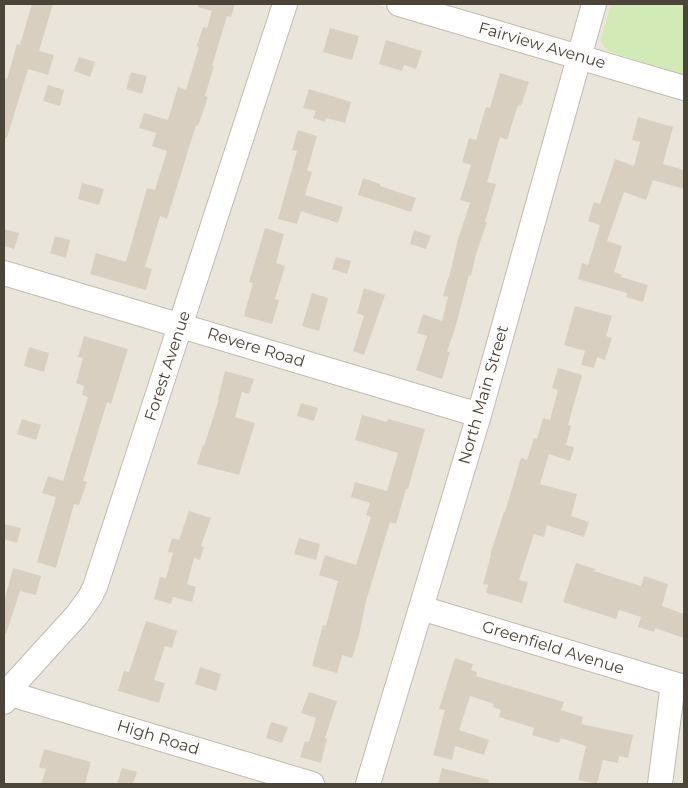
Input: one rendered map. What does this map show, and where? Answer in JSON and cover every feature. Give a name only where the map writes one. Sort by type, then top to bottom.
[{"type":"street","name":"Forest Avenue","points":[[5,696],[77,614],[95,587],[285,4]]},
{"type":"street","name":"Fairview Avenue","points":[[399,4],[684,88]]},
{"type":"street","name":"North Main Street","points":[[368,784],[479,415],[594,4]]},
{"type":"street","name":"Revere Road","points":[[4,273],[479,415]]},
{"type":"street","name":"Greenfield Avenue","points":[[421,608],[679,686]]},
{"type":"street","points":[[660,784],[679,686]]},
{"type":"street","name":"High Road","points":[[5,696],[312,784]]},
{"type":"shaded area","points":[[4,4],[376,4],[572,62],[362,784],[4,784]]},
{"type":"shaded area","points":[[415,4],[611,4],[600,40],[607,51],[573,50]]},
{"type":"shaded area","points":[[587,68],[684,97],[684,681],[430,605]]},
{"type":"shaded area","points":[[428,618],[684,695],[684,784],[379,784]]},
{"type":"green space","points":[[611,4],[684,4],[684,75],[607,51],[600,40]]},
{"type":"building","points":[[32,4],[53,4],[39,51],[54,55],[48,75],[28,69],[7,138],[4,138],[4,78],[7,79],[17,44],[20,45]]},
{"type":"building","points":[[198,4],[235,4],[231,17],[227,16],[212,66],[214,66],[205,96],[208,97],[198,126],[196,125],[167,219],[160,216],[145,267],[152,269],[146,290],[90,274],[96,253],[126,262],[147,188],[155,190],[167,151],[152,146],[156,133],[139,128],[144,113],[168,120],[178,87],[186,90],[203,27],[207,28],[212,11],[198,7]]},
{"type":"building","points":[[330,28],[359,36],[352,60],[323,52]]},
{"type":"building","points":[[386,40],[422,51],[416,69],[404,65],[402,71],[379,64]]},
{"type":"building","points":[[79,57],[95,62],[90,77],[74,71]]},
{"type":"building","points":[[131,72],[147,76],[142,94],[126,89]]},
{"type":"building","points":[[500,73],[529,82],[521,106],[518,105],[507,140],[500,137],[487,182],[496,184],[485,222],[487,222],[447,351],[450,352],[442,379],[416,370],[427,336],[417,333],[423,314],[442,321],[448,297],[443,296],[470,203],[460,200],[471,165],[462,162],[469,138],[476,140],[486,107],[490,108]]},
{"type":"building","points":[[48,85],[64,90],[60,106],[43,101]]},
{"type":"building","points":[[309,89],[351,102],[345,123],[326,118],[325,122],[313,118],[316,111],[303,108]]},
{"type":"building","points":[[638,117],[673,127],[663,164],[684,170],[684,189],[653,180],[646,200],[624,192],[607,241],[622,246],[614,272],[622,275],[621,277],[648,285],[643,302],[626,297],[627,293],[578,279],[582,263],[588,265],[600,225],[588,221],[594,202],[600,204],[615,159],[634,166],[640,142],[632,140]]},
{"type":"building","points":[[298,130],[317,136],[307,171],[312,172],[305,195],[343,207],[338,223],[301,211],[297,224],[278,219],[297,151],[292,150]]},
{"type":"building","points":[[363,178],[416,198],[411,212],[358,195]]},
{"type":"building","points":[[82,183],[104,189],[99,205],[78,199]]},
{"type":"building","points":[[265,228],[284,234],[276,263],[285,266],[275,299],[279,300],[272,324],[244,316],[253,283],[249,282]]},
{"type":"building","points":[[4,229],[19,233],[14,249],[4,246]]},
{"type":"building","points":[[414,230],[431,236],[426,249],[410,244]]},
{"type":"building","points":[[55,236],[70,240],[66,258],[50,253]]},
{"type":"building","points":[[336,257],[351,261],[347,274],[332,269]]},
{"type":"building","points":[[364,288],[385,295],[364,355],[353,351],[364,316],[357,313]]},
{"type":"building","points":[[312,293],[328,298],[319,331],[302,326]]},
{"type":"building","points":[[575,306],[612,316],[606,336],[612,338],[605,360],[597,357],[594,368],[581,365],[585,351],[564,345]]},
{"type":"building","points":[[84,336],[128,349],[111,404],[107,402],[83,481],[87,482],[79,505],[74,504],[56,568],[37,562],[56,497],[42,493],[48,476],[63,481],[88,397],[82,395],[84,386],[76,383],[83,358],[78,357]]},
{"type":"building","points":[[29,347],[49,353],[44,372],[24,366]]},
{"type":"building","points":[[558,368],[582,375],[568,425],[571,426],[566,445],[574,447],[570,461],[549,454],[540,484],[577,494],[571,516],[589,522],[584,537],[547,525],[544,537],[534,534],[519,580],[528,582],[522,603],[486,593],[488,585],[483,584],[490,555],[521,458],[527,460],[534,438],[537,439],[543,418],[550,420],[558,390],[552,388]]},
{"type":"building","points":[[225,371],[254,379],[249,394],[242,392],[235,417],[255,423],[239,475],[197,464],[219,399]]},
{"type":"building","points":[[301,403],[318,408],[314,421],[297,416]]},
{"type":"building","points":[[362,415],[387,422],[388,419],[425,429],[396,524],[390,522],[366,601],[352,658],[342,655],[337,673],[312,666],[323,625],[326,626],[338,581],[319,575],[325,555],[356,565],[371,517],[366,515],[370,503],[351,497],[355,482],[387,491],[398,453],[355,440]]},
{"type":"building","points":[[22,419],[41,425],[36,440],[17,434]]},
{"type":"building","points":[[189,511],[211,518],[201,546],[204,547],[200,560],[194,558],[187,584],[196,587],[192,602],[173,597],[171,604],[154,599],[160,577],[166,578],[173,553],[168,552],[172,538],[179,540]]},
{"type":"building","points":[[4,524],[21,528],[17,543],[4,539]]},
{"type":"building","points":[[299,538],[320,544],[316,560],[294,554]]},
{"type":"building","points":[[576,563],[595,569],[594,571],[641,586],[644,576],[668,584],[662,606],[684,614],[684,638],[655,628],[654,632],[638,627],[641,617],[619,610],[616,619],[563,602]]},
{"type":"building","points":[[13,568],[41,576],[36,595],[20,591],[6,634],[4,633],[4,602]]},
{"type":"building","points":[[146,621],[177,631],[172,648],[165,646],[154,680],[165,683],[159,703],[118,691],[124,671],[129,672]]},
{"type":"building","points":[[455,658],[473,664],[471,670],[477,672],[476,676],[564,702],[561,710],[583,717],[581,724],[633,735],[628,758],[619,756],[618,763],[603,760],[597,784],[578,780],[586,746],[561,738],[559,743],[532,735],[534,728],[499,717],[501,710],[492,707],[494,704],[470,696],[459,730],[489,740],[484,755],[455,746],[452,760],[433,755],[445,710],[439,709]]},
{"type":"building","points":[[200,667],[221,674],[216,691],[195,684]]},
{"type":"building","points":[[309,692],[337,701],[325,738],[327,739],[321,763],[300,757],[305,741],[309,742],[316,718],[301,713]]},
{"type":"building","points":[[271,722],[288,727],[282,743],[266,738]]},
{"type":"building","points":[[44,749],[91,762],[85,784],[41,784],[46,769],[39,767]]},
{"type":"building","points":[[122,768],[137,772],[133,784],[117,784]]},
{"type":"building","points":[[442,768],[489,780],[488,784],[438,784]]}]
